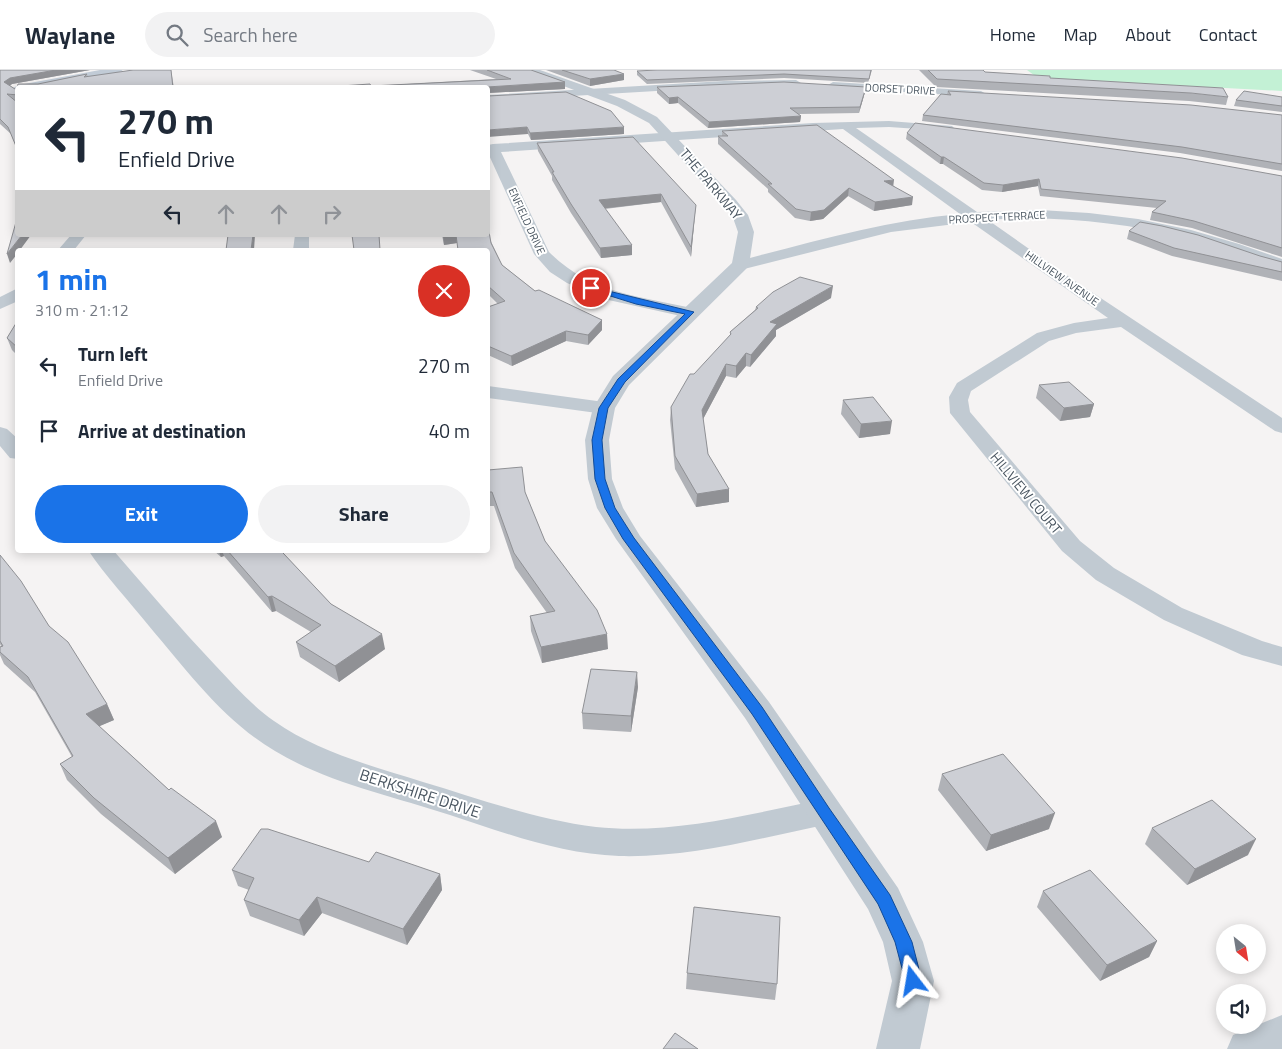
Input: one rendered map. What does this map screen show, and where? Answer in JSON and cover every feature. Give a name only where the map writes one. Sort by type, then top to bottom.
[{"type":"main road","points":[[37,85],[118,70]]},
{"type":"street","name":"THE PARKWAY","points":[[530,70],[592,92],[640,112],[653,120],[670,136],[740,215],[746,232],[740,265]]},
{"type":"street","points":[[490,98],[741,83],[806,84]]},
{"type":"street","name":"DORSET DRIVE","points":[[825,85],[906,84],[993,95]]},
{"type":"street","points":[[490,148],[846,124],[909,124],[956,129]]},
{"type":"street","name":"HILLVIEW AVENUE","points":[[846,124],[857,135],[974,217],[1282,426]]},
{"type":"street","name":"ENFIELD DRIVE","points":[[490,148],[542,254],[550,264],[570,279],[600,292],[638,302],[690,312]]},
{"type":"street","name":"PROSPECT TERRACE","points":[[740,265],[891,228],[974,217],[1047,214],[1121,220],[1198,236],[1233,246],[1282,264]]},
{"type":"street","points":[[68,248],[77,237]]},
{"type":"street","points":[[740,265],[621,381],[604,408],[597,440],[596,454],[600,479],[610,508],[629,539],[757,710],[884,900],[903,942],[913,981],[898,1049]]},
{"type":"street","points":[[0,304],[15,295]]},
{"type":"street","name":"HILLVIEW COURT","points":[[1125,321],[1065,330],[1035,342],[964,387],[957,404],[960,413],[1072,546],[1105,574],[1173,614],[1236,642],[1282,657]]},
{"type":"street","points":[[490,392],[604,408]]},
{"type":"street","points":[[0,433],[15,450]]},
{"type":"street","name":"BERKSHIRE DRIVE","points":[[103,553],[192,658],[242,712],[270,734],[299,750],[338,767],[534,829],[589,840],[621,842],[672,840],[824,812]]},
{"type":"street","points":[[1247,1049],[1282,1034]]},
{"type":"green space","points":[[1027,70],[1282,70],[1282,91],[1038,78]]},
{"type":"building","points":[[0,70],[56,70],[10,78],[4,82],[15,89],[15,95],[7,94],[15,101],[15,144],[8,127],[0,119]]},
{"type":"building","points":[[133,70],[171,70],[173,85],[18,85],[38,84],[87,74],[84,77]]},
{"type":"building","points":[[487,70],[531,70],[565,82],[490,87],[490,85],[391,85],[511,79]]},
{"type":"building","points":[[562,70],[614,70],[624,74],[590,79]]},
{"type":"building","points":[[871,70],[869,79],[784,74],[647,80],[637,71]]},
{"type":"building","points":[[928,70],[983,70],[985,72],[1050,76],[1050,78],[1223,88],[1228,97],[1191,93],[937,79]]},
{"type":"building","points":[[784,82],[866,87],[860,107],[790,108],[801,116],[709,122],[678,97],[669,98],[657,87]]},
{"type":"building","points":[[948,91],[1191,105],[1282,115],[1282,164],[1182,147],[923,115],[941,94],[951,95]]},
{"type":"building","points":[[1244,91],[1282,97],[1282,106],[1236,100]]},
{"type":"building","points":[[566,92],[611,111],[624,127],[530,133],[527,127],[490,130],[490,96]]},
{"type":"building","points":[[915,123],[1182,158],[1282,176],[1282,248],[1194,221],[1152,212],[1166,201],[1041,189],[1039,179],[1003,185],[984,183],[944,157],[941,157],[907,133]]},
{"type":"building","points":[[817,125],[894,180],[884,181],[913,197],[875,202],[849,188],[824,210],[811,212],[796,209],[768,184],[772,184],[718,136],[728,136],[722,131]]},
{"type":"building","points":[[633,137],[696,205],[691,247],[661,194],[599,200],[632,245],[600,248],[571,204],[537,143]]},
{"type":"building","points":[[1140,222],[1198,235],[1282,262],[1282,272],[1174,248],[1129,231]]},
{"type":"building","points":[[15,226],[15,237],[20,237],[7,254]]},
{"type":"building","points":[[228,237],[253,237],[251,248],[226,248]]},
{"type":"building","points":[[352,237],[379,237],[380,248],[354,248]]},
{"type":"building","points":[[456,237],[490,237],[502,265],[535,291],[539,290],[602,320],[588,335],[566,331],[511,356],[490,347],[490,306],[505,301],[490,288],[490,248],[458,248]]},
{"type":"building","points":[[800,277],[833,286],[770,322],[777,324],[751,355],[746,353],[736,366],[726,364],[702,410],[708,454],[729,489],[697,494],[675,456],[671,407],[690,374],[694,374],[731,334],[730,332],[773,292]]},
{"type":"building","points":[[15,325],[15,345],[7,338]]},
{"type":"building","points":[[1069,382],[1094,404],[1064,408],[1039,385]]},
{"type":"building","points":[[873,397],[892,421],[861,424],[843,400]]},
{"type":"building","points":[[522,467],[525,492],[545,541],[597,610],[607,634],[541,647],[530,616],[555,611],[514,553],[492,492],[490,492],[490,470]]},
{"type":"building","points":[[230,553],[283,553],[331,604],[382,634],[335,666],[296,642],[321,625],[272,596],[268,597]]},
{"type":"building","points":[[0,555],[21,581],[49,626],[68,642],[107,704],[86,714],[169,790],[171,788],[216,821],[168,858],[94,798],[60,764],[73,756],[28,677],[0,652],[0,647],[3,646],[0,641]]},
{"type":"building","points":[[591,669],[637,672],[631,716],[582,713]]},
{"type":"building","points":[[1003,754],[1055,813],[991,835],[942,774]]},
{"type":"building","points":[[1212,800],[1256,839],[1195,869],[1152,828]]},
{"type":"building","points":[[261,829],[268,829],[369,862],[376,852],[440,874],[403,929],[317,897],[299,920],[244,900],[254,878],[232,870]]},
{"type":"building","points":[[1090,870],[1157,941],[1107,965],[1043,891]]},
{"type":"building","points":[[694,907],[780,917],[777,984],[687,973]]},
{"type":"building","points":[[675,1033],[698,1049],[663,1049]]},
{"type":"route","points":[[591,288],[638,302],[690,312],[621,381],[604,408],[596,454],[600,479],[610,508],[629,539],[757,710],[884,900],[903,942],[913,981]]}]
